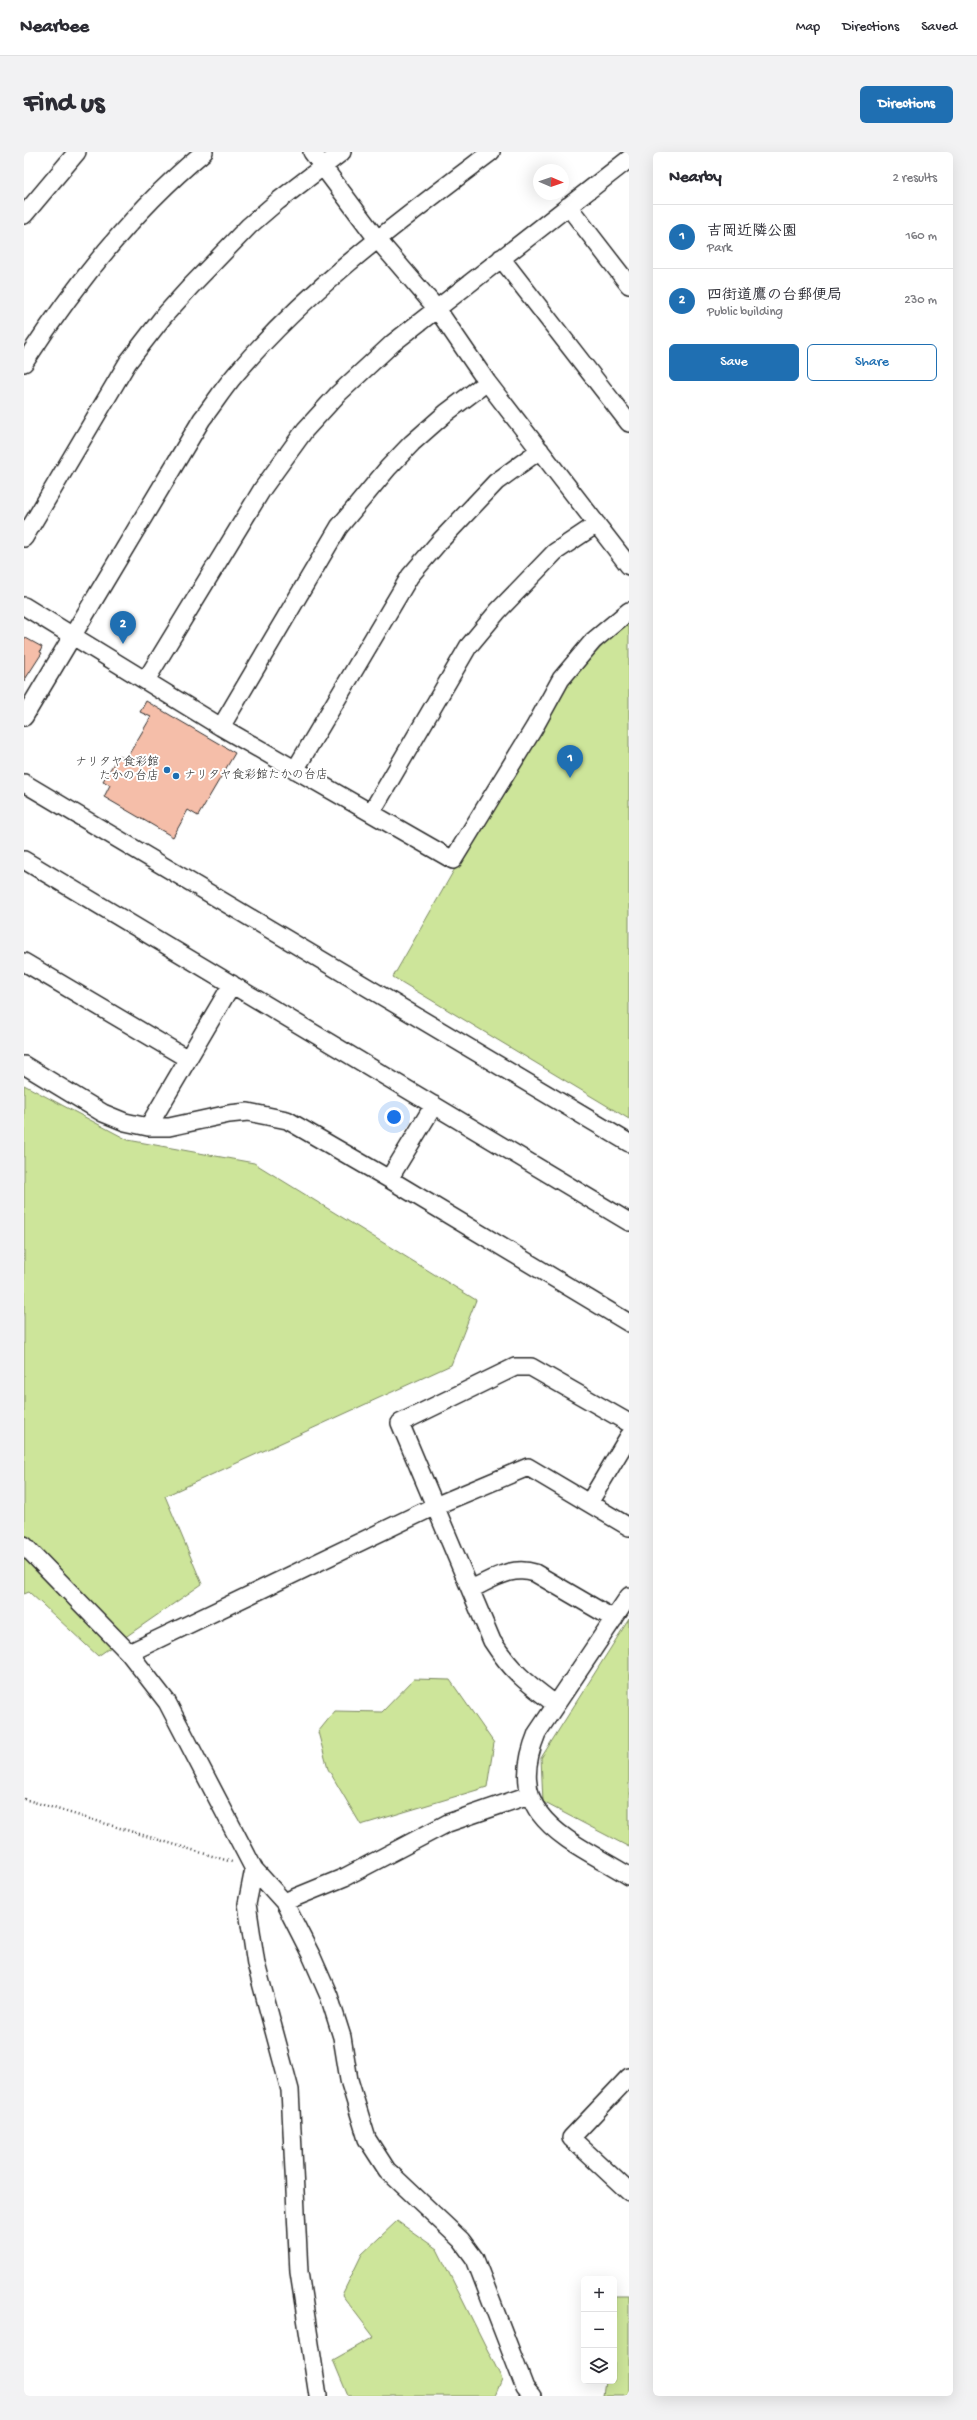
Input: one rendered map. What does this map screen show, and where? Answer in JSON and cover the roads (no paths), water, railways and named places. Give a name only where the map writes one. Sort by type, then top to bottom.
[{"type":"street","points":[[24,215],[77,152]]},
{"type":"street","points":[[24,363],[57,312],[107,249],[180,172],[204,152]]},
{"type":"street","points":[[312,152],[324,166],[377,239],[437,309],[487,382],[629,566]]},
{"type":"street","points":[[24,538],[128,362],[164,317],[191,286],[249,226],[342,152]]},
{"type":"street","points":[[24,717],[202,419],[234,376],[291,315],[377,239],[491,152]]},
{"type":"street","points":[[146,680],[263,488],[304,430],[338,394],[392,343],[629,159]]},
{"type":"street","points":[[568,206],[629,285]]},
{"type":"street","points":[[501,258],[629,423]]},
{"type":"street","points":[[221,727],[340,527],[388,468],[412,443],[446,413],[487,382]]},
{"type":"street","points":[[295,770],[410,576],[440,541],[496,482],[540,450]]},
{"type":"street","points":[[371,813],[468,646],[498,611],[555,552],[597,524]]},
{"type":"street","points":[[24,606],[221,727],[453,860],[534,728],[561,679],[593,642],[629,610]]},
{"type":"street","points":[[24,782],[629,1143]]},
{"type":"street","points":[[24,860],[629,1222]]},
{"type":"street","points":[[24,962],[188,1059]]},
{"type":"street","points":[[148,1127],[232,984]]},
{"type":"street","points":[[24,1065],[103,1113],[125,1122],[148,1127],[184,1125],[229,1114],[248,1112],[270,1115],[287,1120],[389,1179],[629,1323]]},
{"type":"street","points":[[389,1179],[434,1105]]},
{"type":"street","points":[[555,1704],[518,1676],[504,1660],[492,1641],[400,1423],[515,1367],[531,1367],[629,1423]]},
{"type":"street","points":[[589,1503],[629,1436]]},
{"type":"street","points":[[129,1653],[435,1506],[528,1467],[629,1527]]},
{"type":"street","points":[[24,1545],[129,1653],[167,1702],[254,1868],[284,1902],[329,1996],[342,2037],[349,2080],[366,2139],[387,2170],[461,2240],[475,2259],[525,2388],[532,2396]]},
{"type":"street","points":[[471,1589],[511,1570],[524,1570],[535,1573],[614,1619]]},
{"type":"street","points":[[629,1596],[555,1704],[537,1733],[529,1752],[526,1770],[529,1795],[537,1811],[557,1832],[629,1876]]},
{"type":"street","points":[[284,1902],[345,1877],[448,1823],[529,1795]]},
{"type":"street","points":[[254,1868],[247,1904],[256,1964],[290,2090],[299,2272],[318,2396]]},
{"type":"street","points":[[629,2077],[571,2138],[629,2192]]},
{"type":"place","name":"四街道鷹の台郵便局","points":[[123,644]]},
{"type":"place","name":"ナリタヤ食彩館 たかの台店","points":[[167,770]]},
{"type":"place","name":"ナリタヤ食彩館たかの台店","points":[[176,776]]},
{"type":"place","name":"吉岡近隣公園","points":[[570,778]]}]
